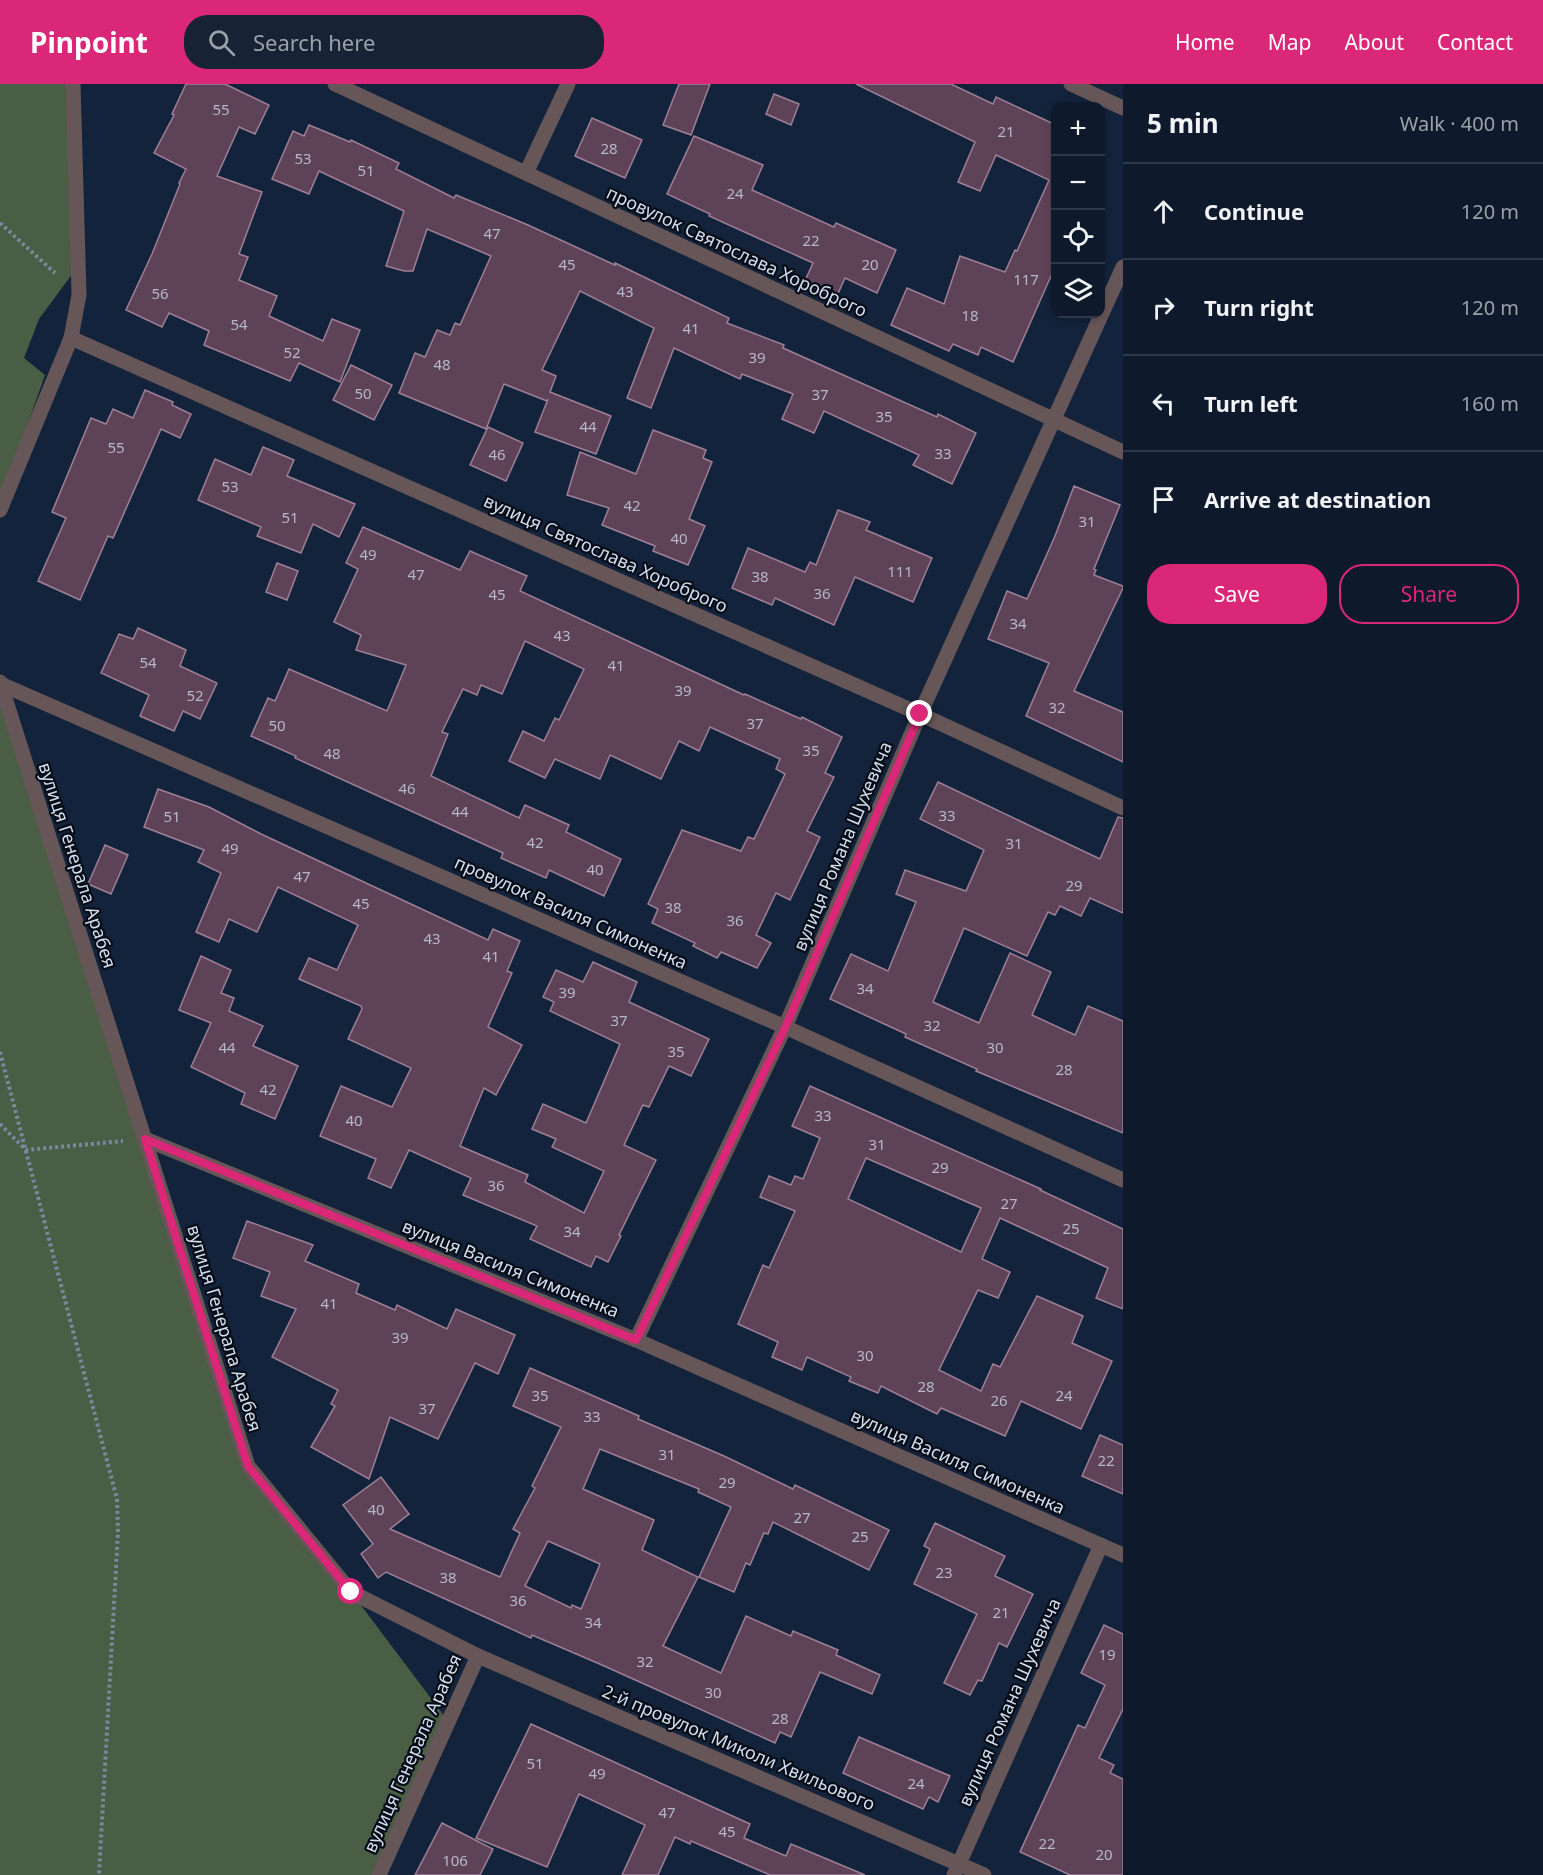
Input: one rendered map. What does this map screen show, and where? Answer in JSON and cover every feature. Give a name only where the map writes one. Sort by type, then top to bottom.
[{"type":"street","points":[[0,510],[71,338],[80,295],[73,84]]},
{"type":"street","name":"провулок Святослава Хороброго","points":[[335,84],[1123,452]]},
{"type":"street","points":[[526,174],[568,84]]},
{"type":"street","points":[[1071,84],[1101,90],[1123,108]]},
{"type":"street","name":"вулиця Романа Шухевича","points":[[636,1340],[785,1028],[920,714],[1123,267]]},
{"type":"street","name":"вулиця Святослава Хороброго","points":[[71,338],[920,714],[1123,808]]},
{"type":"street","name":"провулок Василя Симоненка","points":[[0,683],[785,1028],[1123,1180]]},
{"type":"street","name":"вулиця Генерала Арабея","points":[[0,683],[248,1466],[351,1592],[478,1656],[379,1875]]},
{"type":"street","name":"вулиця Василя Симоненка","points":[[145,1139],[636,1340],[1123,1555]]},
{"type":"street","name":"вулиця Романа Шухевича","points":[[956,1869],[1101,1545]]},
{"type":"street","name":"2-й провулок Миколи Хвильового","points":[[478,1656],[956,1869],[984,1875]]},
{"type":"path","points":[[0,223],[80,295]]},
{"type":"path","points":[[0,1052],[117,1499],[118,1532],[99,1875]]},
{"type":"path","points":[[0,1124],[26,1150]]},
{"type":"path","points":[[26,1150],[145,1139]]},
{"type":"green space","points":[[0,84],[71,84],[73,273],[39,319],[24,358],[45,375],[0,503]]},
{"type":"green space","points":[[0,682],[248,1466],[351,1592],[448,1721],[379,1875],[0,1875]]},
{"type":"building","points":[[186,84],[225,84],[269,105],[255,134],[239,127],[217,176],[262,192],[239,254],[248,257],[239,280],[277,296],[269,316],[323,341],[332,319],[360,330],[340,382],[299,363],[290,381],[204,345],[209,331],[169,313],[162,327],[126,310],[152,254],[186,169],[154,153],[174,115],[172,114]]},
{"type":"building","points":[[679,84],[710,84],[691,135],[663,125]]},
{"type":"building","points":[[856,84],[951,84],[993,104],[996,97],[1051,123],[1051,276],[1013,362],[981,347],[978,355],[953,344],[949,351],[891,325],[907,288],[944,304],[960,256],[1005,272],[1015,250],[1017,251],[1049,180],[996,155],[980,191],[958,182],[975,142]]},
{"type":"building","points":[[774,94],[799,104],[791,125],[766,114]]},
{"type":"building","points":[[592,118],[642,140],[625,178],[575,156]]},
{"type":"building","points":[[309,125],[350,142],[351,140],[399,163],[396,169],[454,198],[456,195],[615,265],[615,263],[729,318],[727,323],[784,345],[783,348],[937,417],[938,414],[976,433],[952,484],[913,465],[919,455],[824,411],[814,433],[782,419],[793,394],[742,374],[740,379],[674,348],[651,408],[627,398],[654,328],[580,291],[542,370],[556,376],[550,392],[611,416],[596,454],[535,432],[548,399],[547,401],[504,384],[486,429],[399,393],[415,353],[425,357],[437,330],[450,335],[455,323],[460,325],[491,256],[427,229],[413,271],[386,266],[404,211],[319,171],[309,194],[272,179],[293,131],[304,136]]},
{"type":"building","points":[[694,136],[763,165],[752,190],[834,227],[836,223],[896,250],[877,293],[845,278],[836,298],[804,283],[813,263],[709,216],[710,214],[667,194]]},
{"type":"building","points":[[351,365],[392,385],[374,420],[333,400]]},
{"type":"building","points":[[145,390],[173,402],[172,405],[191,414],[180,438],[161,429],[113,538],[108,536],[80,600],[38,581],[66,518],[52,512],[91,418],[106,424],[113,409],[133,418]]},
{"type":"building","points":[[488,427],[523,443],[506,481],[470,465]]},
{"type":"building","points":[[653,430],[706,450],[703,458],[712,462],[689,519],[705,526],[688,565],[653,551],[655,546],[602,525],[609,508],[567,495],[580,452],[636,474]]},
{"type":"building","points":[[263,447],[294,460],[287,476],[355,504],[339,537],[313,524],[301,553],[257,536],[261,527],[198,500],[215,459],[251,475]]},
{"type":"building","points":[[1074,486],[1120,505],[1094,569],[1096,570],[1094,575],[1123,586],[1123,588],[1074,691],[1123,712],[1123,762],[1026,716],[1049,663],[988,639],[1007,591],[1027,599]]},
{"type":"building","points":[[838,510],[870,522],[866,530],[932,558],[913,602],[855,577],[834,625],[775,598],[772,605],[732,588],[748,548],[805,572],[810,562],[816,565]]},
{"type":"building","points":[[363,527],[460,570],[470,551],[527,576],[520,591],[744,695],[801,719],[802,717],[842,737],[825,773],[834,777],[807,831],[820,837],[790,900],[776,893],[756,935],[771,943],[757,968],[721,952],[717,958],[693,946],[695,943],[652,923],[658,909],[648,904],[682,830],[741,851],[748,837],[754,839],[785,774],[776,769],[780,759],[710,727],[699,751],[679,741],[661,779],[610,755],[600,779],[555,759],[545,778],[509,761],[523,731],[544,741],[555,718],[559,720],[584,669],[525,641],[502,694],[481,685],[477,695],[463,689],[442,732],[448,734],[431,776],[519,818],[525,805],[569,825],[566,832],[621,859],[604,896],[549,870],[546,878],[501,858],[503,853],[251,736],[268,698],[275,701],[289,669],[387,711],[406,665],[356,650],[361,635],[334,622],[358,569],[346,563]]},
{"type":"building","points":[[277,563],[298,571],[287,600],[266,592]]},
{"type":"building","points":[[138,628],[186,650],[180,666],[217,683],[200,719],[183,711],[174,731],[140,716],[149,695],[101,673],[119,634],[133,639]]},
{"type":"building","points":[[938,782],[1100,859],[1118,817],[1123,818],[1123,913],[1090,898],[1081,916],[1060,906],[1055,915],[1048,912],[1027,956],[964,928],[933,1002],[979,1023],[1010,953],[1051,972],[1032,1015],[1075,1035],[1088,1006],[1123,1021],[1123,1133],[976,1071],[977,1069],[905,1037],[906,1034],[830,999],[851,954],[888,971],[916,902],[896,894],[905,870],[966,891],[984,850],[920,819]]},
{"type":"building","points":[[158,789],[209,807],[261,834],[488,940],[493,929],[520,941],[507,971],[512,973],[488,1027],[522,1045],[496,1095],[484,1088],[460,1146],[528,1175],[525,1182],[584,1213],[604,1171],[552,1147],[556,1139],[532,1129],[543,1104],[586,1123],[620,1044],[550,1011],[554,1002],[543,997],[556,970],[583,982],[593,962],[637,982],[629,1002],[709,1039],[691,1076],[669,1066],[649,1107],[643,1105],[624,1145],[656,1160],[608,1262],[596,1256],[591,1267],[530,1239],[537,1226],[463,1195],[471,1178],[409,1150],[391,1188],[368,1178],[376,1159],[320,1136],[341,1086],[392,1107],[411,1068],[348,1039],[362,1009],[361,1006],[299,979],[309,958],[337,970],[358,925],[278,887],[257,932],[229,919],[219,942],[196,932],[221,873],[198,862],[204,850],[144,827]]},
{"type":"building","points":[[105,845],[128,855],[111,894],[88,884]]},
{"type":"building","points":[[201,956],[231,970],[221,993],[234,998],[229,1011],[263,1026],[253,1046],[298,1066],[275,1119],[241,1104],[245,1093],[191,1067],[211,1023],[179,1010]]},
{"type":"building","points":[[810,1086],[1041,1189],[1123,1229],[1123,1309],[1096,1298],[1108,1268],[1000,1218],[982,1259],[1010,1272],[998,1298],[978,1290],[939,1370],[981,1391],[993,1364],[1000,1367],[1037,1296],[1083,1316],[1072,1343],[1112,1361],[1081,1429],[1021,1401],[1005,1436],[941,1408],[937,1414],[881,1386],[878,1393],[849,1381],[851,1377],[807,1357],[802,1370],[772,1357],[778,1342],[738,1324],[763,1265],[769,1268],[795,1211],[760,1197],[769,1176],[791,1185],[795,1176],[803,1179],[820,1138],[792,1126]],"holes":[[[866,1158],[981,1208],[961,1252],[848,1199]]]},
{"type":"building","points":[[247,1221],[313,1245],[305,1261],[359,1284],[356,1293],[395,1310],[397,1305],[447,1329],[456,1309],[515,1335],[498,1374],[475,1363],[438,1439],[390,1417],[369,1479],[311,1447],[335,1406],[331,1404],[338,1390],[272,1357],[296,1309],[261,1296],[270,1272],[233,1258]]},
{"type":"building","points":[[530,1368],[639,1416],[638,1419],[793,1489],[795,1485],[889,1530],[869,1570],[773,1522],[768,1534],[764,1533],[750,1565],[746,1563],[734,1592],[699,1577],[731,1507],[698,1492],[699,1489],[600,1449],[583,1489],[654,1520],[642,1550],[698,1577],[663,1646],[721,1673],[746,1616],[791,1636],[793,1631],[838,1650],[836,1655],[880,1675],[872,1694],[820,1672],[791,1737],[780,1732],[775,1743],[602,1665],[532,1635],[531,1638],[386,1572],[378,1578],[361,1554],[373,1544],[343,1505],[381,1477],[409,1514],[390,1529],[500,1577],[520,1533],[513,1529],[535,1488],[532,1486],[561,1427],[513,1406]],"holes":[[[548,1541],[600,1564],[581,1609],[572,1605],[571,1608],[525,1586]]]},
{"type":"building","points":[[1100,1435],[1123,1445],[1123,1494],[1082,1476]]},
{"type":"building","points":[[935,1523],[1005,1556],[995,1576],[1033,1594],[1007,1647],[999,1643],[982,1681],[978,1680],[970,1695],[944,1683],[977,1614],[914,1584],[930,1549],[924,1546]]},
{"type":"building","points":[[1104,1625],[1123,1634],[1123,1709],[1099,1758],[1114,1765],[1110,1773],[1123,1779],[1123,1875],[1070,1875],[1020,1852],[1078,1725],[1085,1728],[1105,1685],[1081,1673]]},
{"type":"building","points":[[531,1724],[750,1824],[744,1838],[786,1856],[791,1844],[865,1875],[770,1875],[691,1841],[690,1844],[675,1837],[658,1875],[622,1875],[645,1825],[579,1794],[547,1867],[476,1838]]},
{"type":"building","points":[[859,1737],[950,1776],[938,1802],[929,1797],[923,1809],[843,1773]]},
{"type":"building","points":[[442,1823],[493,1849],[480,1875],[415,1875]]},
{"type":"route","points":[[351,1592],[248,1466],[145,1139],[636,1340],[785,1028],[920,714]]}]
